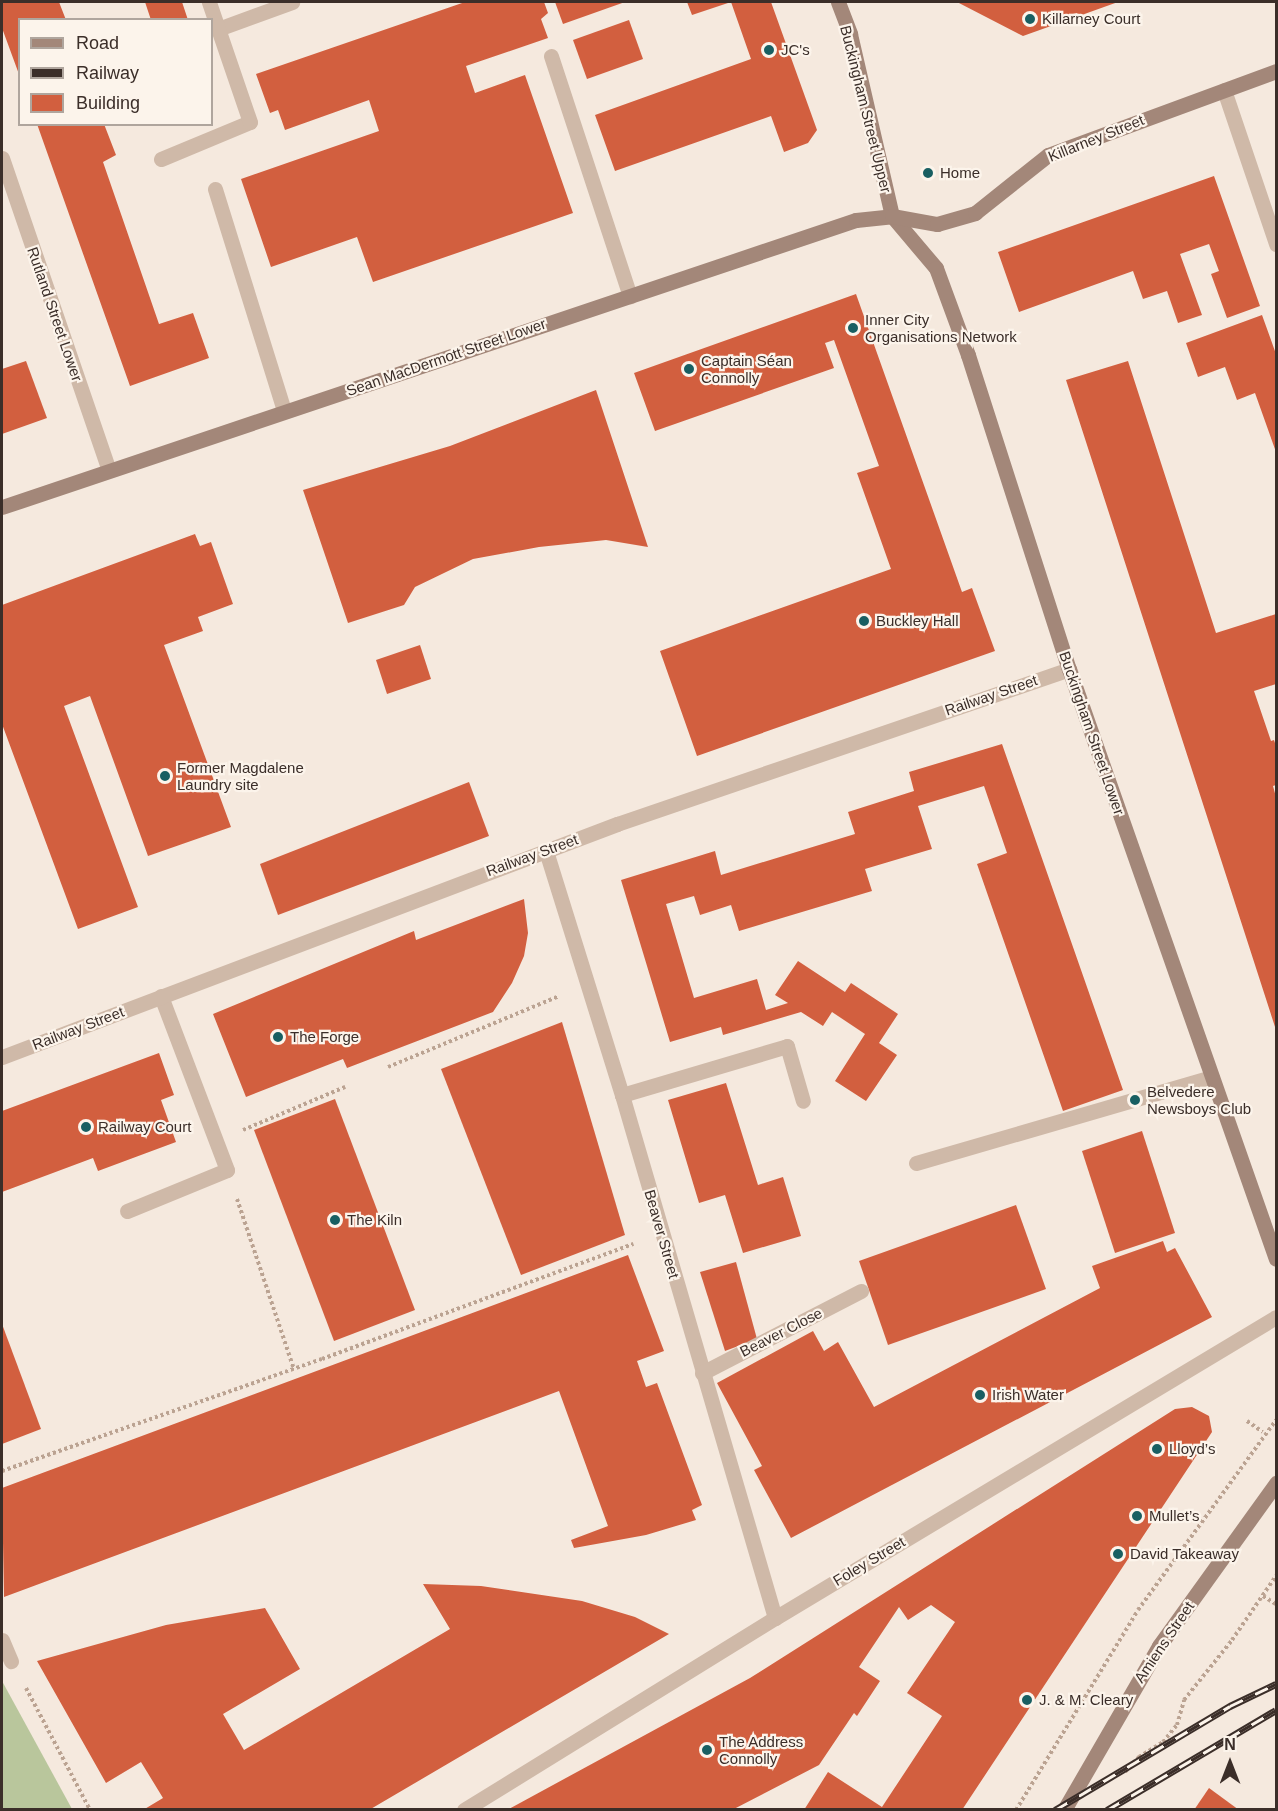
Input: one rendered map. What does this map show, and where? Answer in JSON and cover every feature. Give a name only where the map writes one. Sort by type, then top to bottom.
[{"type":"street","points":[[161,159],[250,122],[209,2]]},
{"type":"street","points":[[218,29],[292,2]]},
{"type":"street","name":"Buckingham Street Upper","points":[[838,2],[850,34],[892,216]]},
{"type":"street","points":[[551,56],[630,296]]},
{"type":"street","name":"Killarney Street","points":[[892,216],[938,224],[975,213],[1048,155],[1276,71]]},
{"type":"street","points":[[1224,90],[1276,244]]},
{"type":"street","name":"Rutland Street Lower","points":[[2,158],[109,470]]},
{"type":"street","points":[[215,189],[284,411]]},
{"type":"street","name":"Sean MacDermott Street Lower","points":[[2,507],[855,220],[892,216]]},
{"type":"street","name":"Buckingham Street Lower","points":[[892,216],[936,268],[968,355],[1069,669],[1276,1259]]},
{"type":"street","name":"Railway Street","points":[[2,1057],[467,878],[617,824],[1069,669]]},
{"type":"street","name":"Beaver Street","points":[[546,851],[622,1095],[775,1618]]},
{"type":"street","points":[[127,1211],[227,1170],[161,996]]},
{"type":"street","points":[[622,1095],[787,1046],[803,1101]]},
{"type":"street","points":[[916,1163],[1212,1077]]},
{"type":"street","name":"Beaver Close","points":[[702,1373],[861,1291]]},
{"type":"street","name":"Foley Street","points":[[464,1809],[775,1618],[1276,1317]]},
{"type":"street","name":"Amiens Street","points":[[1064,1809],[1159,1646],[1276,1483]]},
{"type":"street","points":[[2,1640],[11,1661]]},
{"type":"path","points":[[388,1067],[586,984]]},
{"type":"path","points":[[216,1142],[345,1087]]},
{"type":"path","points":[[227,1170],[294,1369]]},
{"type":"path","points":[[2,1471],[294,1369],[662,1233]]},
{"type":"path","points":[[1247,1421],[1263,1432]]},
{"type":"path","points":[[1118,1781],[1138,1757],[1162,1742],[1177,1725],[1184,1700],[1232,1640],[1276,1576]]},
{"type":"path","points":[[1263,1596],[1276,1604]]},
{"type":"path","points":[[11,1661],[90,1809]]},
{"type":"green space","points":[[2,1681],[72,1809],[2,1809]]},
{"type":"building","points":[[2,2],[59,2],[65,18],[18,18],[18,72],[2,28]]},
{"type":"building","points":[[145,2],[182,2],[187,18],[150,18]]},
{"type":"building","points":[[465,2],[544,2],[548,13],[541,19],[548,38],[466,66],[475,93],[525,75],[573,213],[373,282],[357,237],[271,267],[241,179],[379,131],[369,100],[285,130],[278,110],[270,113],[256,74]]},
{"type":"building","points":[[555,2],[625,2],[563,24]]},
{"type":"building","points":[[687,2],[731,2],[692,15]]},
{"type":"building","points":[[731,2],[771,2],[817,130],[808,143],[784,152],[771,116],[615,171],[595,115],[751,59]]},
{"type":"building","name":"Killarney Court","points":[[957,2],[1118,2],[1023,36]]},
{"type":"building","points":[[629,20],[643,59],[587,79],[573,40]]},
{"type":"building","points":[[38,126],[105,126],[116,155],[103,162],[159,324],[193,313],[209,358],[130,386]]},
{"type":"building","points":[[1214,176],[1260,306],[1227,318],[1211,274],[1219,271],[1209,244],[1180,254],[1202,315],[1178,323],[1167,291],[1143,299],[1133,271],[1019,312],[998,252]]},
{"type":"building","name":"Buckley Hall","points":[[856,294],[962,592],[972,588],[995,651],[697,756],[660,651],[891,569],[857,473],[879,466],[834,340],[825,343],[834,368],[655,431],[634,373]]},
{"type":"building","points":[[1262,315],[1276,354],[1276,452],[1255,393],[1237,400],[1225,367],[1198,377],[1186,343]]},
{"type":"building","points":[[26,361],[47,418],[2,434],[2,369]]},
{"type":"building","points":[[1128,361],[1216,633],[1276,614],[1276,684],[1254,691],[1271,741],[1274,740],[1276,746],[1276,785],[1273,786],[1276,797],[1276,1030],[1066,380]]},
{"type":"building","points":[[596,390],[648,547],[606,540],[539,547],[473,559],[415,587],[404,605],[348,623],[303,490],[450,446]]},
{"type":"building","name":"Former Magdalene Laundry site","points":[[195,534],[200,546],[211,542],[233,604],[198,617],[203,631],[164,645],[231,827],[148,856],[90,696],[64,706],[138,907],[78,929],[2,724],[2,605]]},
{"type":"building","points":[[420,645],[431,679],[387,694],[376,660]]},
{"type":"building","points":[[1002,744],[1123,1090],[1063,1111],[977,864],[1007,853],[984,786],[918,806],[932,849],[865,869],[872,891],[739,931],[731,905],[700,915],[694,896],[666,904],[694,998],[757,979],[766,1010],[788,1003],[775,995],[798,961],[845,992],[851,983],[898,1014],[879,1043],[897,1055],[866,1101],[835,1081],[865,1034],[832,1012],[823,1026],[801,1012],[723,1035],[721,1027],[670,1042],[621,880],[715,851],[721,875],[855,834],[848,812],[914,791],[909,772]]},
{"type":"building","points":[[469,782],[489,836],[278,915],[260,864]]},
{"type":"building","points":[[524,899],[528,933],[524,956],[512,983],[493,1012],[347,1068],[343,1059],[246,1097],[213,1014],[414,931],[416,940]]},
{"type":"building","points":[[562,1022],[625,1235],[521,1275],[441,1069]]},
{"type":"building","name":"Railway Court","points":[[159,1053],[174,1095],[161,1100],[176,1142],[98,1171],[93,1158],[2,1192],[2,1111]]},
{"type":"building","points":[[726,1083],[758,1185],[783,1177],[801,1236],[743,1253],[725,1195],[699,1203],[668,1100]]},
{"type":"building","name":"The Kiln","points":[[335,1099],[415,1310],[334,1341],[254,1130]]},
{"type":"building","points":[[1142,1131],[1175,1233],[1115,1253],[1082,1151]]},
{"type":"building","points":[[1016,1205],[1046,1289],[888,1345],[859,1261]]},
{"type":"building","name":"Irish Water","points":[[1163,1241],[1167,1252],[1175,1248],[1212,1317],[791,1538],[754,1470],[762,1466],[717,1383],[813,1331],[824,1351],[838,1342],[874,1407],[1100,1288],[1092,1266]]},
{"type":"building","points":[[628,1255],[664,1351],[637,1361],[646,1387],[657,1383],[702,1505],[692,1510],[696,1520],[646,1535],[574,1548],[571,1540],[608,1526],[559,1391],[4,1597],[2,1488]]},
{"type":"building","points":[[736,1262],[757,1339],[725,1351],[700,1272]]},
{"type":"building","points":[[2,1324],[41,1429],[2,1444]]},
{"type":"building","points":[[1192,1407],[1209,1416],[1212,1432],[962,1810],[804,1810],[828,1772],[882,1807],[942,1716],[907,1693],[955,1622],[931,1605],[908,1620],[899,1607],[859,1667],[880,1681],[857,1716],[854,1713],[819,1765],[732,1810],[507,1810],[750,1678],[1175,1409]]},
{"type":"building","points":[[423,1584],[481,1586],[582,1601],[635,1617],[669,1634],[369,1810],[143,1810],[163,1798],[141,1762],[106,1783],[37,1661],[166,1625],[265,1608],[300,1669],[223,1714],[244,1750],[450,1629]]},
{"type":"building","points":[[1209,1788],[1239,1810],[1194,1810]]},
{"type":"railway","points":[[1055,1810],[1230,1706],[1276,1684]]},
{"type":"railway","points":[[1107,1810],[1276,1710]]},
{"type":"place","name":"Killarney Court","points":[[1030,19]]},
{"type":"place","name":"JC's","points":[[769,50]]},
{"type":"place","name":"Home","points":[[928,173]]},
{"type":"place","name":"Inner City Organisations Network","points":[[853,328]]},
{"type":"place","name":"Captain Séan Connolly","points":[[689,369]]},
{"type":"place","name":"Buckley Hall","points":[[864,621]]},
{"type":"place","name":"Former Magdalene Laundry site","points":[[165,776]]},
{"type":"place","name":"The Forge","points":[[278,1037]]},
{"type":"place","name":"Belvedere Newsboys Club","points":[[1135,1100]]},
{"type":"place","name":"Railway Court","points":[[86,1127]]},
{"type":"place","name":"The Kiln","points":[[335,1220]]},
{"type":"place","name":"Irish Water","points":[[980,1395]]},
{"type":"place","name":"Lloyd’s","points":[[1157,1449]]},
{"type":"place","name":"Mullet’s","points":[[1137,1516]]},
{"type":"place","name":"David Takeaway","points":[[1118,1554]]},
{"type":"place","name":"J. & M. Cleary","points":[[1027,1700]]},
{"type":"place","name":"The Address Connolly","points":[[707,1750]]}]
